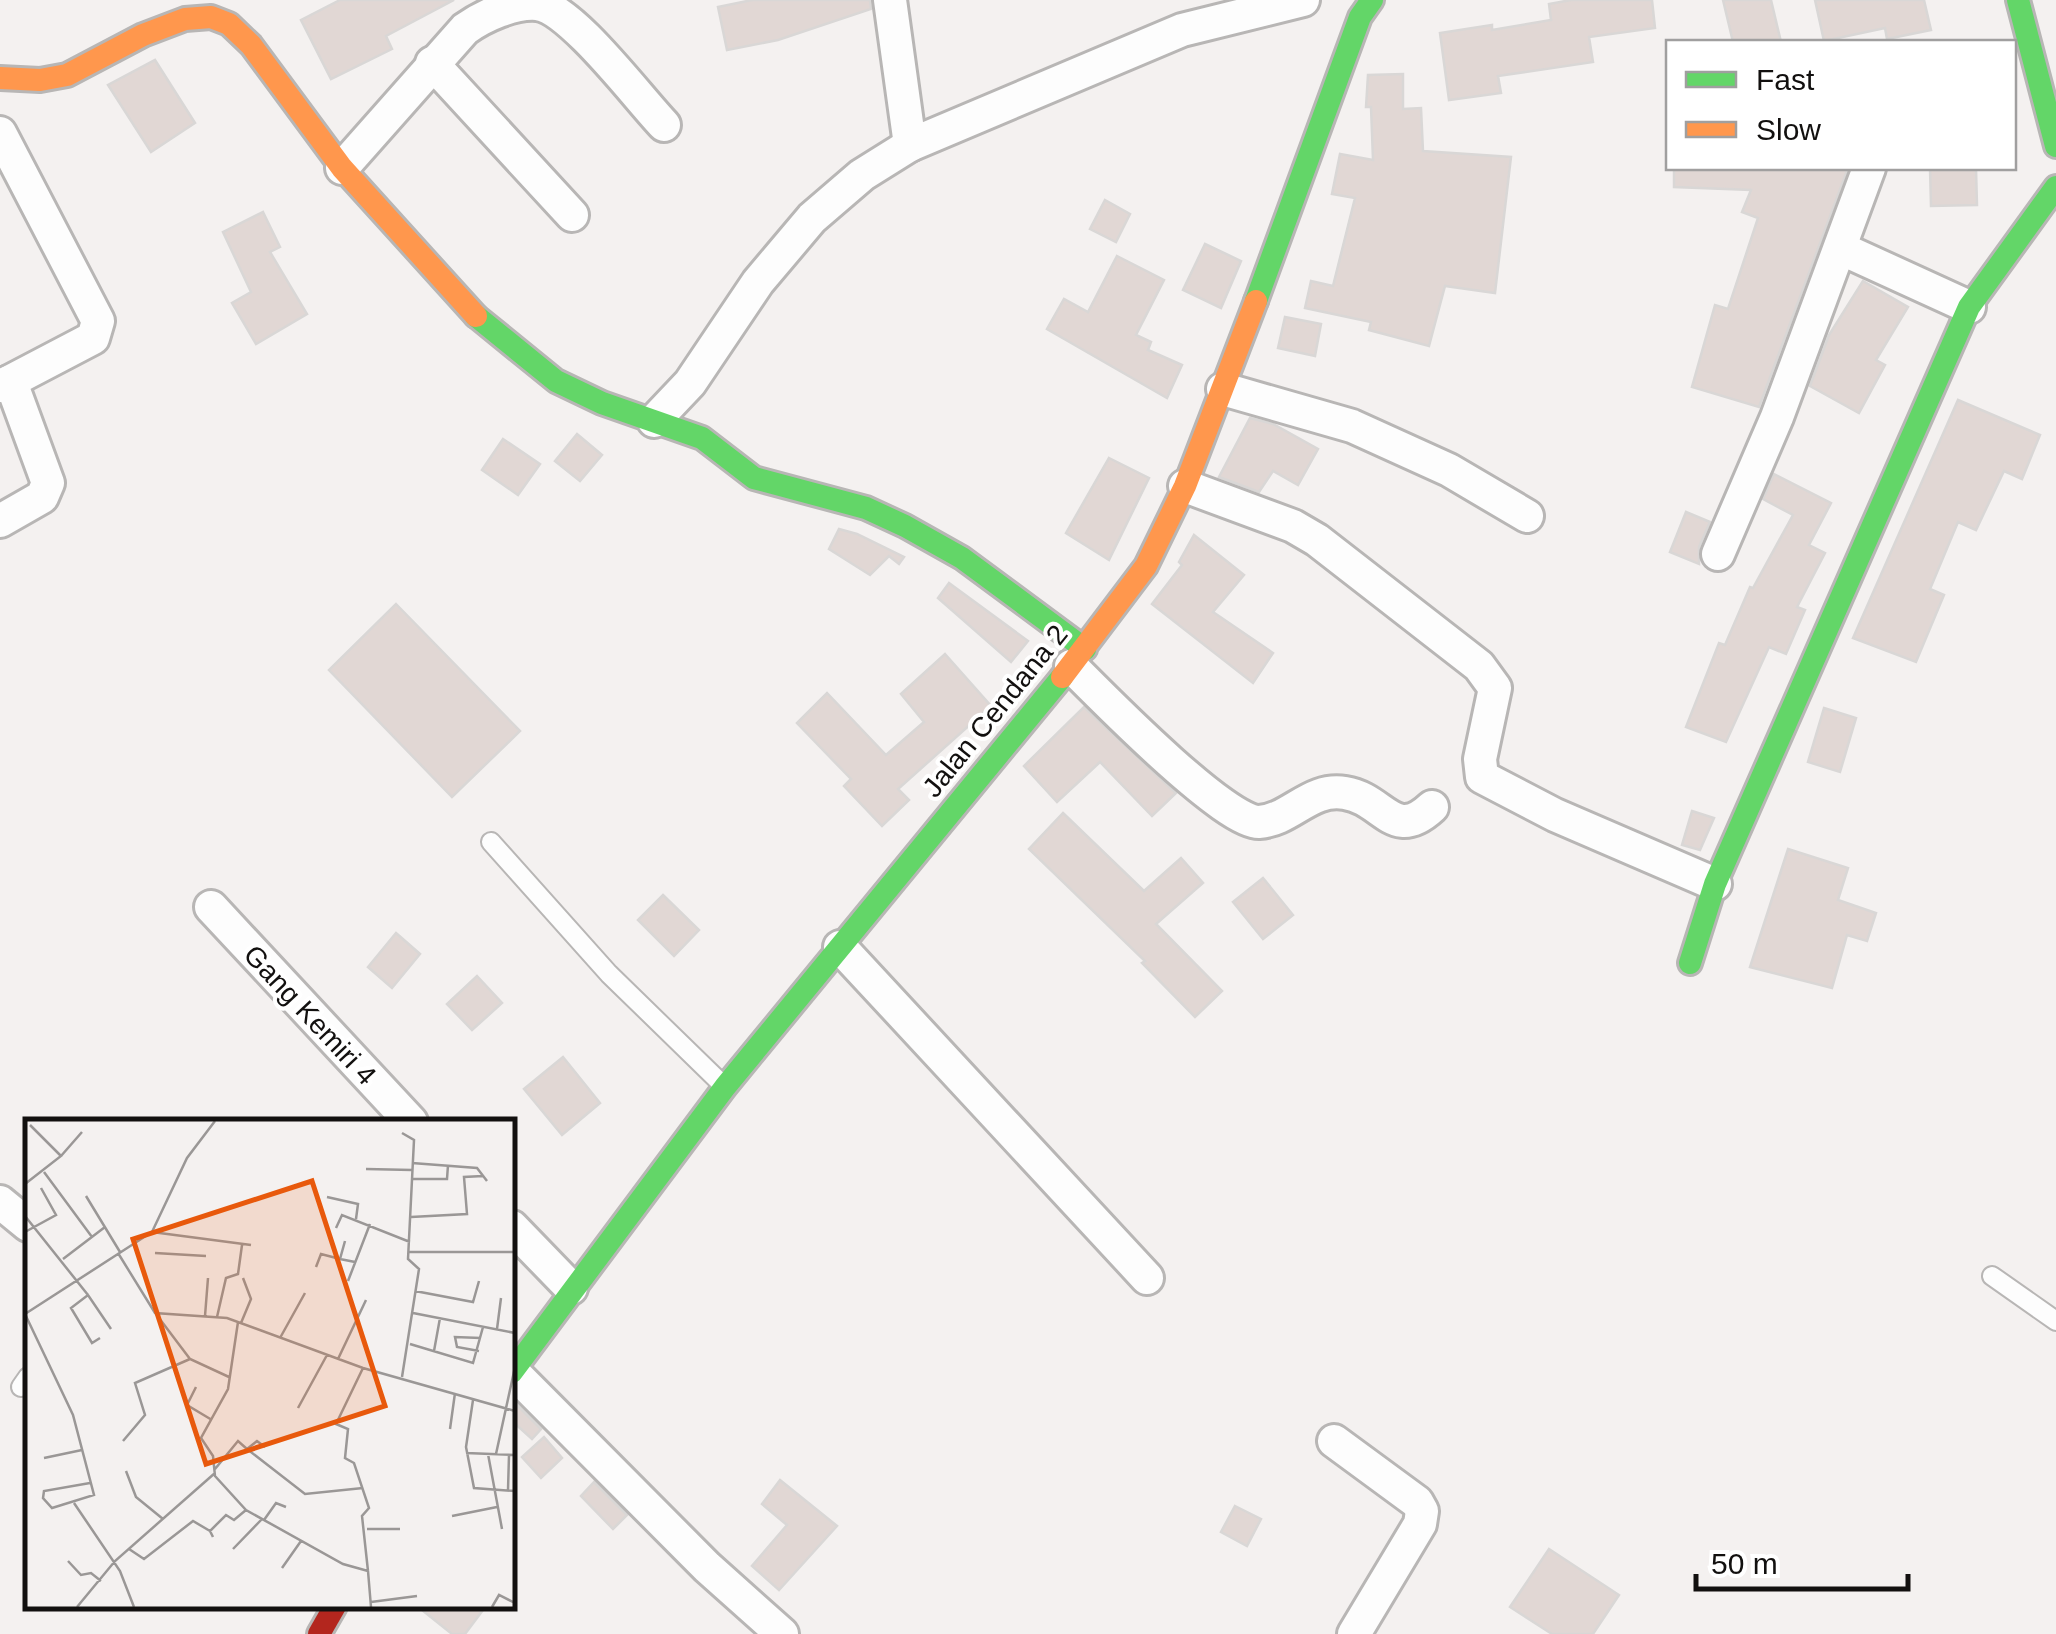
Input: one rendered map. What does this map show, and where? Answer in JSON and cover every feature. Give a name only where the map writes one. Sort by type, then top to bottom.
[{"type":"street","points":[[890,0],[910,145]]},
{"type":"street","points":[[654,421],[690,384],[758,282],[812,218],[862,175],[910,145],[1182,30],[1303,0]]},
{"type":"street","name":"Jalan Cendana 2","points":[[515,1369],[571,1288],[726,1087],[1078,658],[1146,566],[1185,486],[1360,17],[1372,0]]},
{"type":"street","points":[[2018,0],[2056,146]]},
{"type":"street","points":[[342,168],[432,62],[482,17],[536,4],[562,13],[664,125]]},
{"type":"street","points":[[0,78],[40,80],[67,75],[143,34],[185,19],[211,18],[229,24],[251,45],[342,168],[486,326],[556,380],[602,404],[702,438],[754,478],[866,508],[962,558],[1078,658],[1156,748],[1240,818],[1269,820],[1319,794],[1338,792],[1358,795],[1404,823],[1416,822],[1432,807]]},
{"type":"street","points":[[432,62],[572,215]]},
{"type":"street","points":[[0,133],[98,321],[93,338],[5,384],[48,483],[42,496],[0,521]]},
{"type":"street","points":[[1718,554],[1842,248],[1868,170]]},
{"type":"street","points":[[1690,963],[1715,884],[1969,307],[2056,188]]},
{"type":"street","points":[[1842,248],[1969,307]]},
{"type":"street","points":[[1223,389],[1352,426],[1449,470],[1527,516]]},
{"type":"street","points":[[1185,486],[1293,526],[1317,540],[1479,666],[1495,688],[1480,760],[1482,777],[1555,815],[1715,884]]},
{"type":"street","name":"Gang Kemiri 4","points":[[210,907],[408,1119]]},
{"type":"street","points":[[840,947],[1147,1278]]},
{"type":"street","points":[[0,1202],[25,1223]]},
{"type":"street","points":[[515,1230],[571,1288]]},
{"type":"street","points":[[515,1374],[707,1567],[782,1634]]},
{"type":"street","points":[[1334,1442],[1418,1502],[1422,1511],[1420,1524],[1354,1634]]},
{"type":"street","points":[[318,1634],[333,1609]]},
{"type":"lane","points":[[492,842],[609,974],[726,1087]]},
{"type":"lane","points":[[1992,1276],[2056,1321]]},
{"type":"building","points":[[340,0],[454,0],[386,36],[392,49],[331,79],[301,20]]},
{"type":"building","points":[[752,0],[870,0],[871,9],[778,40],[727,50],[718,7]]},
{"type":"building","points":[[1571,0],[1652,0],[1655,28],[1589,37],[1593,62],[1498,76],[1501,93],[1449,100],[1440,33],[1492,25],[1492,30],[1551,20],[1549,4]]},
{"type":"building","points":[[1723,0],[1771,0],[1781,40],[1733,40]]},
{"type":"building","points":[[1815,0],[1924,0],[1931,30],[1887,39],[1885,28],[1824,40]]},
{"type":"building","points":[[155,60],[195,123],[151,152],[108,85]]},
{"type":"building","points":[[1403,74],[1403,109],[1421,108],[1423,151],[1511,157],[1495,293],[1445,286],[1429,346],[1369,330],[1371,322],[1305,308],[1311,281],[1333,286],[1355,198],[1332,194],[1340,154],[1373,160],[1371,107],[1366,107],[1368,75]]},
{"type":"building","points":[[1674,170],[1847,170],[1759,407],[1692,387],[1715,305],[1728,309],[1758,218],[1742,212],[1751,190],[1674,187]]},
{"type":"building","points":[[1930,170],[1976,170],[1977,205],[1931,206]]},
{"type":"building","points":[[1105,200],[1130,214],[1116,242],[1090,229]]},
{"type":"building","points":[[263,212],[280,247],[270,252],[307,314],[256,344],[232,303],[251,292],[223,232]]},
{"type":"building","points":[[1205,244],[1241,261],[1221,308],[1183,290]]},
{"type":"building","points":[[1117,256],[1164,280],[1136,335],[1151,342],[1148,350],[1182,365],[1167,398],[1047,329],[1064,299],[1088,312]]},
{"type":"building","points":[[1863,281],[1908,307],[1876,360],[1885,365],[1859,413],[1810,386],[1829,335]]},
{"type":"building","points":[[1285,317],[1321,324],[1315,356],[1278,348]]},
{"type":"building","points":[[1958,400],[2040,435],[2022,479],[2004,471],[1976,530],[1958,522],[1930,589],[1944,595],[1916,662],[1853,638]]},
{"type":"building","points":[[1250,418],[1273,424],[1318,449],[1298,485],[1273,471],[1259,492],[1219,477]]},
{"type":"building","points":[[577,434],[602,455],[580,481],[555,461]]},
{"type":"building","points":[[503,439],[540,464],[518,495],[482,470]]},
{"type":"building","points":[[1109,458],[1149,478],[1109,560],[1066,533]]},
{"type":"building","points":[[1774,474],[1831,503],[1809,545],[1825,553],[1797,607],[1805,610],[1786,654],[1769,647],[1726,742],[1686,727],[1719,643],[1725,645],[1750,587],[1753,588],[1793,515],[1763,499]]},
{"type":"building","points":[[1686,512],[1710,522],[1699,547],[1699,564],[1670,552]]},
{"type":"building","points":[[839,529],[904,557],[899,564],[889,556],[870,575],[829,549]]},
{"type":"building","points":[[1194,535],[1244,575],[1213,612],[1273,653],[1253,683],[1152,604],[1182,565],[1179,562]]},
{"type":"building","points":[[949,583],[1028,641],[1011,662],[938,598]]},
{"type":"building","points":[[396,604],[520,731],[452,797],[329,670]]},
{"type":"building","points":[[945,654],[991,706],[898,789],[909,800],[882,826],[844,786],[851,779],[797,723],[827,693],[886,755],[924,722],[901,694]]},
{"type":"building","points":[[1084,707],[1176,793],[1152,816],[1100,762],[1057,802],[1024,766]]},
{"type":"building","points":[[1824,708],[1856,718],[1840,772],[1808,762]]},
{"type":"building","points":[[1692,811],[1714,818],[1700,850],[1682,845]]},
{"type":"building","points":[[1063,813],[1144,891],[1181,858],[1203,883],[1156,924],[1222,991],[1195,1017],[1142,963],[1145,961],[1029,849]]},
{"type":"building","points":[[1788,849],[1848,868],[1838,900],[1876,913],[1867,941],[1847,935],[1832,988],[1750,967]]},
{"type":"building","points":[[1263,878],[1293,915],[1263,939],[1233,902]]},
{"type":"building","points":[[663,895],[699,930],[674,956],[638,920]]},
{"type":"building","points":[[396,933],[420,954],[392,988],[368,967]]},
{"type":"building","points":[[477,976],[502,1003],[472,1030],[447,1004]]},
{"type":"building","points":[[563,1057],[600,1103],[562,1135],[524,1089]]},
{"type":"building","points":[[515,1403],[541,1429],[532,1439],[515,1424]]},
{"type":"building","points":[[544,1437],[562,1458],[541,1478],[522,1457]]},
{"type":"building","points":[[780,1480],[837,1526],[779,1590],[752,1566],[787,1525],[762,1504]]},
{"type":"building","points":[[594,1482],[627,1515],[613,1529],[581,1496]]},
{"type":"building","points":[[1235,1506],[1261,1519],[1247,1546],[1221,1532]]},
{"type":"building","points":[[1549,1549],[1619,1595],[1593,1634],[1552,1634],[1510,1607]]},
{"type":"building","points":[[421,1609],[484,1609],[465,1634],[452,1634]]},
{"type":"traffic: fast","points":[[1256,301],[1360,17],[1372,0]]},
{"type":"traffic: fast","points":[[2018,0],[2056,146]]},
{"type":"traffic: fast","points":[[1690,963],[1715,884],[1969,307],[2056,187]]},
{"type":"traffic: fast","points":[[476,316],[556,381],[602,403],[702,438],[754,478],[866,508],[905,526],[962,558],[1085,649]]},
{"type":"traffic: fast","points":[[515,1368],[725,1087],[1062,677]]},
{"type":"traffic: slow","points":[[0,78],[40,80],[67,75],[143,35],[185,19],[211,17],[229,24],[251,45],[342,168],[476,316]]},
{"type":"traffic: slow","points":[[1062,677],[1146,566],[1185,486],[1256,301]]},
{"type":"traffic: jam","points":[[319,1634],[333,1609]]}]
